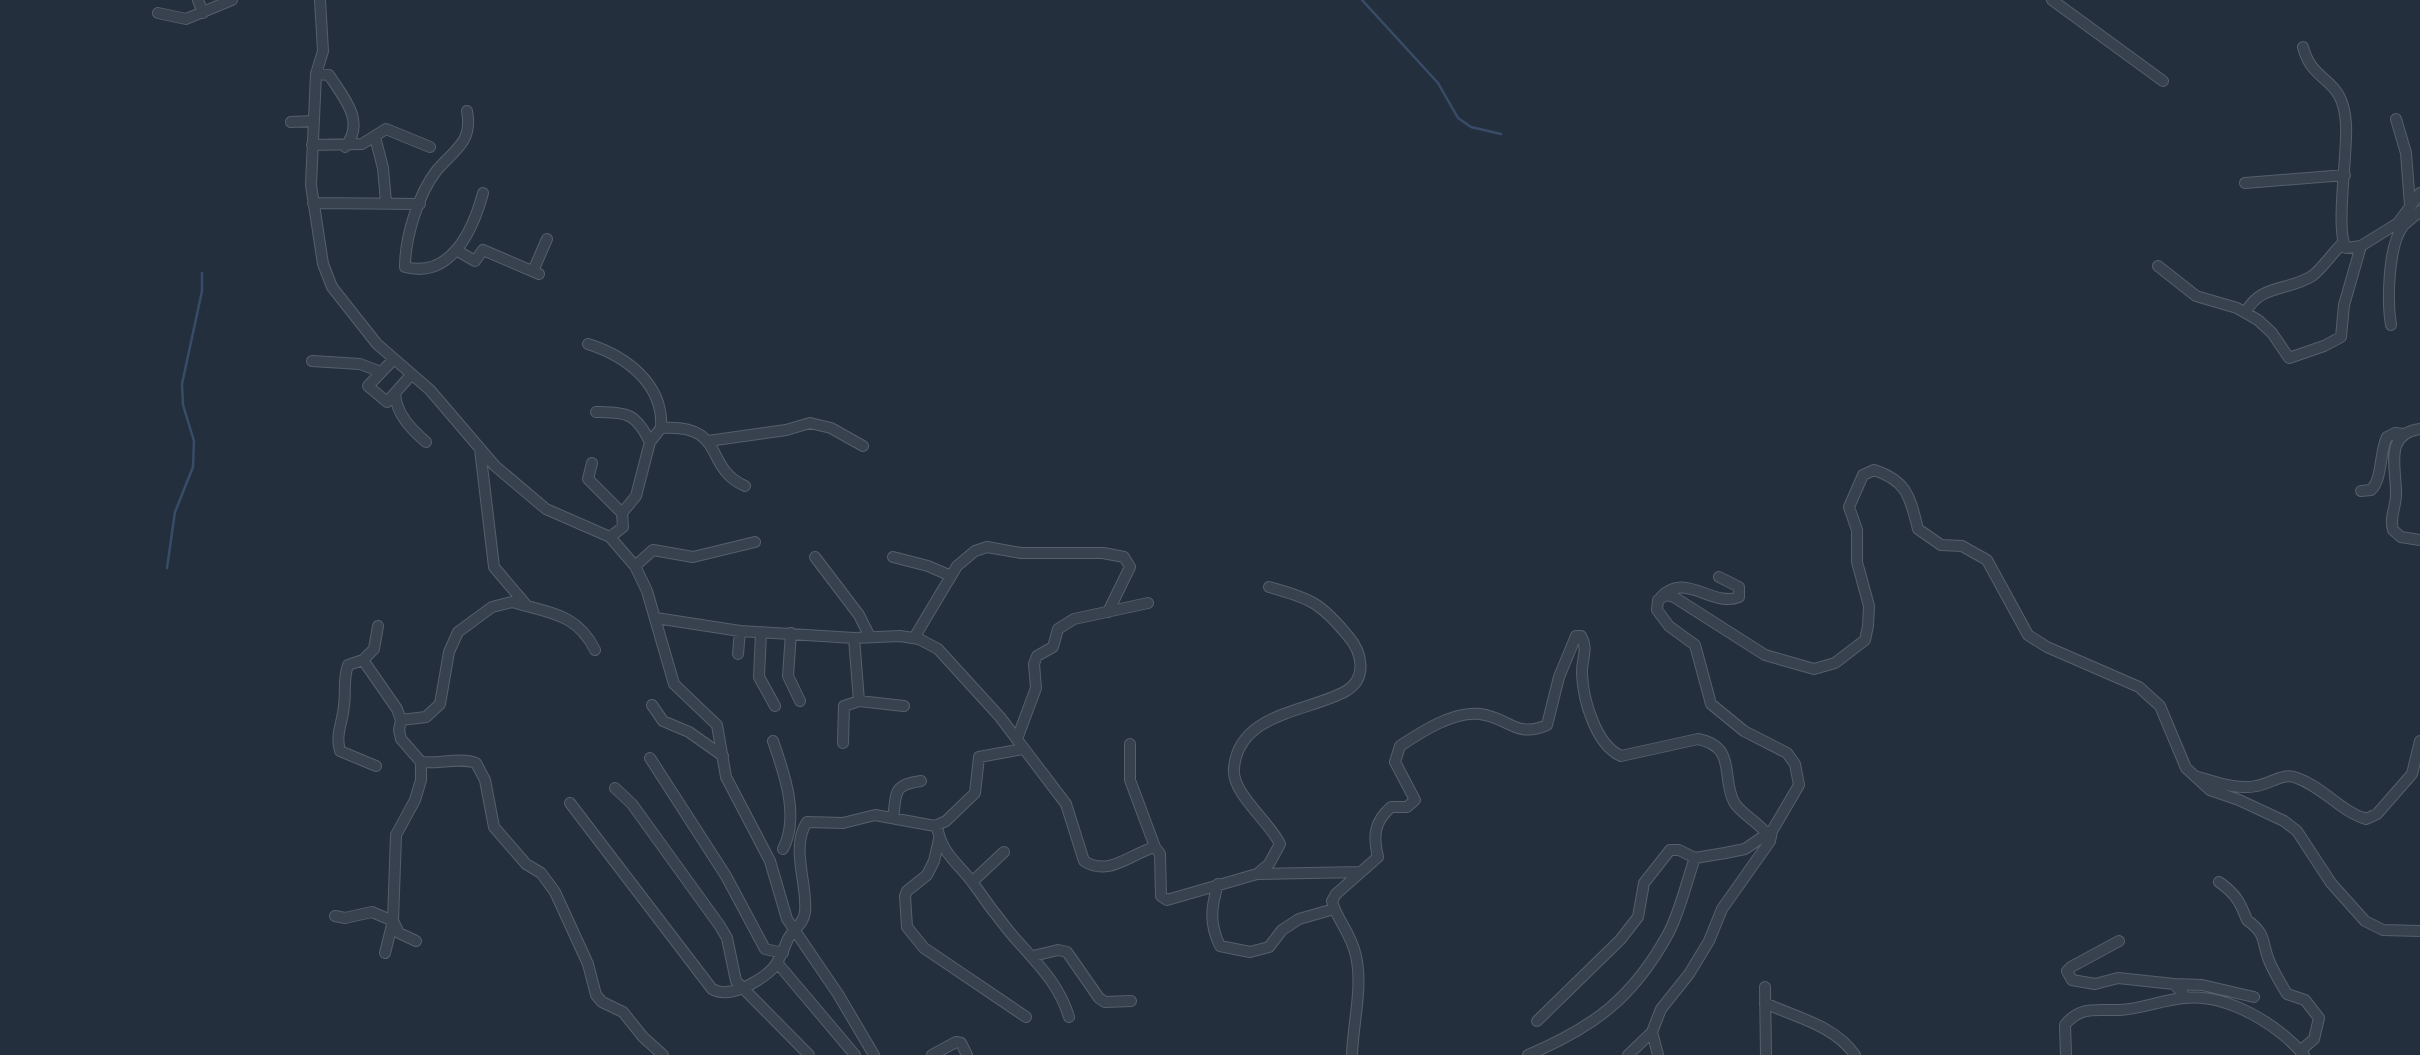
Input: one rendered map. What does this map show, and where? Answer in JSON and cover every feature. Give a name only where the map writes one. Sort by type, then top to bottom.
[{"type":"street","points":[[198,0],[203,13]]},
{"type":"street","points":[[159,13],[179,20],[232,0]]},
{"type":"street","points":[[320,0],[323,51],[316,74],[312,145],[313,203],[326,277],[377,344],[430,390],[480,449],[546,509],[610,537],[635,566],[656,618],[674,684],[717,725],[731,788],[766,852],[787,919],[874,1055]]},
{"type":"street","points":[[2052,0],[2163,81]]},
{"type":"street","points":[[2246,312],[2259,295],[2298,283],[2315,274],[2326,258],[2343,243],[2347,150],[2343,100],[2339,91],[2311,67],[2303,47]]},
{"type":"street","points":[[316,74],[330,75],[352,114],[356,126],[354,136],[345,147]]},
{"type":"street","points":[[467,111],[470,127],[454,155],[436,171],[420,204],[405,244],[405,267],[416,270],[434,268],[456,250],[470,232],[482,193]]},
{"type":"street","points":[[2396,119],[2406,153],[2410,205]]},
{"type":"street","points":[[291,122],[313,121]]},
{"type":"street","points":[[312,145],[345,147],[362,144],[386,130],[394,130],[430,147]]},
{"type":"street","points":[[375,137],[383,168],[386,202]]},
{"type":"street","points":[[2245,183],[2345,175]]},
{"type":"street","points":[[2343,243],[2353,250],[2398,223],[2420,193]]},
{"type":"street","points":[[313,203],[420,204]]},
{"type":"street","points":[[2391,325],[2389,295],[2395,243],[2403,227],[2420,211]]},
{"type":"street","points":[[456,250],[475,261],[483,250],[536,272],[547,239]]},
{"type":"street","points":[[2158,266],[2196,296],[2246,312],[2272,333],[2289,358],[2341,337],[2344,305],[2361,246]]},
{"type":"street","points":[[588,344],[641,372],[662,412],[661,428],[650,442],[636,496],[622,513]]},
{"type":"street","points":[[393,360],[368,386],[387,402],[411,375]]},
{"type":"street","points":[[312,361],[360,364],[381,372]]},
{"type":"street","points":[[395,393],[398,408],[426,442]]},
{"type":"street","points":[[596,412],[631,416],[639,422],[650,442]]},
{"type":"street","points":[[708,440],[786,430],[810,423],[831,428],[863,446]]},
{"type":"street","points":[[661,428],[690,429],[708,440],[727,474],[745,486]]},
{"type":"street","points":[[2361,491],[2371,490],[2377,485],[2380,456],[2387,438],[2395,433],[2404,434],[2420,429]]},
{"type":"street","points":[[2404,434],[2396,444],[2392,464],[2397,491],[2391,523],[2400,537],[2420,540]]},
{"type":"street","points":[[480,449],[495,567],[527,607]]},
{"type":"street","points":[[592,463],[588,479],[622,513],[623,527],[610,537]]},
{"type":"street","points":[[1658,600],[1666,595],[1674,597],[1765,655],[1814,669],[1835,663],[1865,640],[1868,626],[1869,606],[1857,562],[1857,530],[1849,507],[1863,475],[1874,470],[1889,475],[1908,492],[1918,529],[1941,545],[1962,546],[1987,560],[2028,635],[2047,647],[2139,688],[2160,706],[2186,768],[2210,790],[2273,816],[2297,831],[2331,883],[2372,927],[2420,931]]},
{"type":"street","points":[[635,566],[653,550],[693,557],[755,542]]},
{"type":"street","points":[[914,638],[957,566],[975,551],[987,547],[1021,553],[1114,554],[1124,557],[1130,567],[1108,612]]},
{"type":"street","points":[[815,557],[859,615],[870,637]]},
{"type":"street","points":[[893,557],[951,576]]},
{"type":"street","points":[[1537,1021],[1620,940],[1637,917],[1644,883],[1670,850],[1679,850],[1695,858],[1745,849],[1769,832],[1799,785],[1795,764],[1787,753],[1744,730],[1711,704],[1695,645],[1669,626],[1657,610],[1658,600],[1665,592],[1681,587],[1727,599],[1739,597],[1739,587],[1719,577]]},
{"type":"street","points":[[1257,874],[1269,864],[1280,844],[1275,833],[1237,786],[1233,770],[1239,747],[1285,712],[1347,691],[1358,679],[1361,661],[1356,645],[1327,610],[1301,596],[1269,587]]},
{"type":"street","points":[[401,720],[426,717],[440,704],[449,652],[458,632],[502,603],[574,620],[587,633],[595,650]]},
{"type":"street","points":[[1017,739],[1036,688],[1034,664],[1037,656],[1053,647],[1058,629],[1064,623],[1148,603]]},
{"type":"street","points":[[656,618],[740,631],[854,638],[914,638],[938,649],[1017,739],[1066,804],[1084,861],[1092,866],[1108,867],[1154,848]]},
{"type":"street","points":[[376,766],[354,760],[340,751],[337,738],[345,704],[343,686],[348,665],[363,660],[374,649],[378,626]]},
{"type":"street","points":[[738,654],[740,631]]},
{"type":"street","points":[[761,632],[759,677],[775,706]]},
{"type":"street","points":[[791,633],[788,676],[800,701]]},
{"type":"street","points":[[1352,1055],[1358,985],[1357,959],[1351,934],[1334,909],[1332,901],[1336,894],[1378,858],[1374,832],[1380,817],[1391,807],[1407,807],[1415,800],[1395,762],[1400,746],[1421,732],[1462,715],[1482,714],[1520,730],[1535,730],[1547,725],[1559,677],[1576,636],[1581,636],[1586,649],[1582,673],[1584,693],[1602,741],[1609,751],[1621,755],[1698,739],[1708,741],[1717,746],[1728,765],[1734,803],[1769,832],[1770,841],[1722,909],[1709,941],[1689,975],[1661,1009],[1652,1032],[1628,1055]]},
{"type":"street","points":[[854,638],[859,701]]},
{"type":"street","points":[[363,660],[392,699],[401,720],[401,739],[421,762],[421,780],[415,800],[396,835],[393,921],[385,953]]},
{"type":"street","points":[[844,743],[844,706],[859,701],[904,706]]},
{"type":"street","points":[[652,705],[663,721],[689,732],[723,756]]},
{"type":"street","points":[[773,741],[789,804],[789,834],[783,849]]},
{"type":"street","points":[[2194,776],[2240,787],[2258,786],[2286,775],[2298,778],[2353,815],[2366,819],[2377,814],[2416,772],[2414,754],[2420,741]]},
{"type":"street","points":[[1130,744],[1130,780],[1154,848],[1160,854],[1159,888],[1161,896],[1167,900],[1257,874],[1362,872]]},
{"type":"street","points":[[570,803],[712,989],[726,992],[741,988],[779,965],[794,931],[805,915],[800,858],[807,822],[813,820],[843,823],[875,815],[928,826],[937,825],[946,821],[975,793],[977,762],[982,755],[1023,749]]},
{"type":"street","points":[[650,758],[726,876],[765,949],[783,953]]},
{"type":"street","points":[[421,762],[449,763],[465,759],[476,763],[485,780],[494,827],[526,864],[541,873],[555,891],[588,964],[596,995],[602,1002],[623,1012],[643,1037],[663,1055]]},
{"type":"street","points":[[893,818],[898,787],[902,783],[920,781]]},
{"type":"street","points":[[615,788],[632,804],[720,926],[731,951],[733,972],[741,988],[809,1055]]},
{"type":"street","points":[[937,825],[939,839],[946,854],[1055,984],[1069,1017]]},
{"type":"street","points":[[939,839],[927,875],[907,891],[905,896],[907,927],[924,948],[1026,1017]]},
{"type":"street","points":[[972,882],[1004,852]]},
{"type":"street","points":[[1528,1055],[1554,1044],[1626,996],[1668,933],[1695,858]]},
{"type":"street","points":[[2066,1055],[2065,1025],[2070,1019],[2090,1008],[2121,1010],[2186,997],[2228,1004],[2263,1021],[2302,1053],[2314,1039],[2319,1018],[2305,1000],[2287,994],[2269,960],[2267,944],[2259,929],[2247,920],[2244,906],[2234,892],[2219,882]]},
{"type":"street","points":[[1218,884],[1211,909],[1211,927],[1215,936],[1220,946],[1250,953],[1269,947],[1282,930],[1299,919],[1334,909]]},
{"type":"street","points":[[335,916],[345,918],[372,912],[393,921],[399,933],[416,941]]},
{"type":"street","points":[[2119,942],[2071,967],[2067,971],[2069,976],[2079,983],[2095,984],[2118,978],[2213,986],[2254,996]]},
{"type":"street","points":[[1033,956],[1058,950],[1067,952],[1099,998],[1105,1002],[1131,1001]]},
{"type":"street","points":[[779,965],[855,1055]]},
{"type":"street","points":[[2174,984],[2186,997]]},
{"type":"street","points":[[1765,987],[1766,1055]]},
{"type":"street","points":[[1765,1003],[1804,1021],[1827,1027],[1846,1043],[1855,1055]]},
{"type":"street","points":[[1652,1032],[1658,1055]]},
{"type":"street","points":[[932,1055],[956,1042],[961,1043],[967,1055]]},
{"type":"waterway","points":[[1362,0],[1438,83],[1458,118],[1471,127],[1501,134]]},
{"type":"waterway","points":[[167,568],[175,512],[193,467],[194,441],[183,405],[182,384],[202,291],[202,273]]}]
